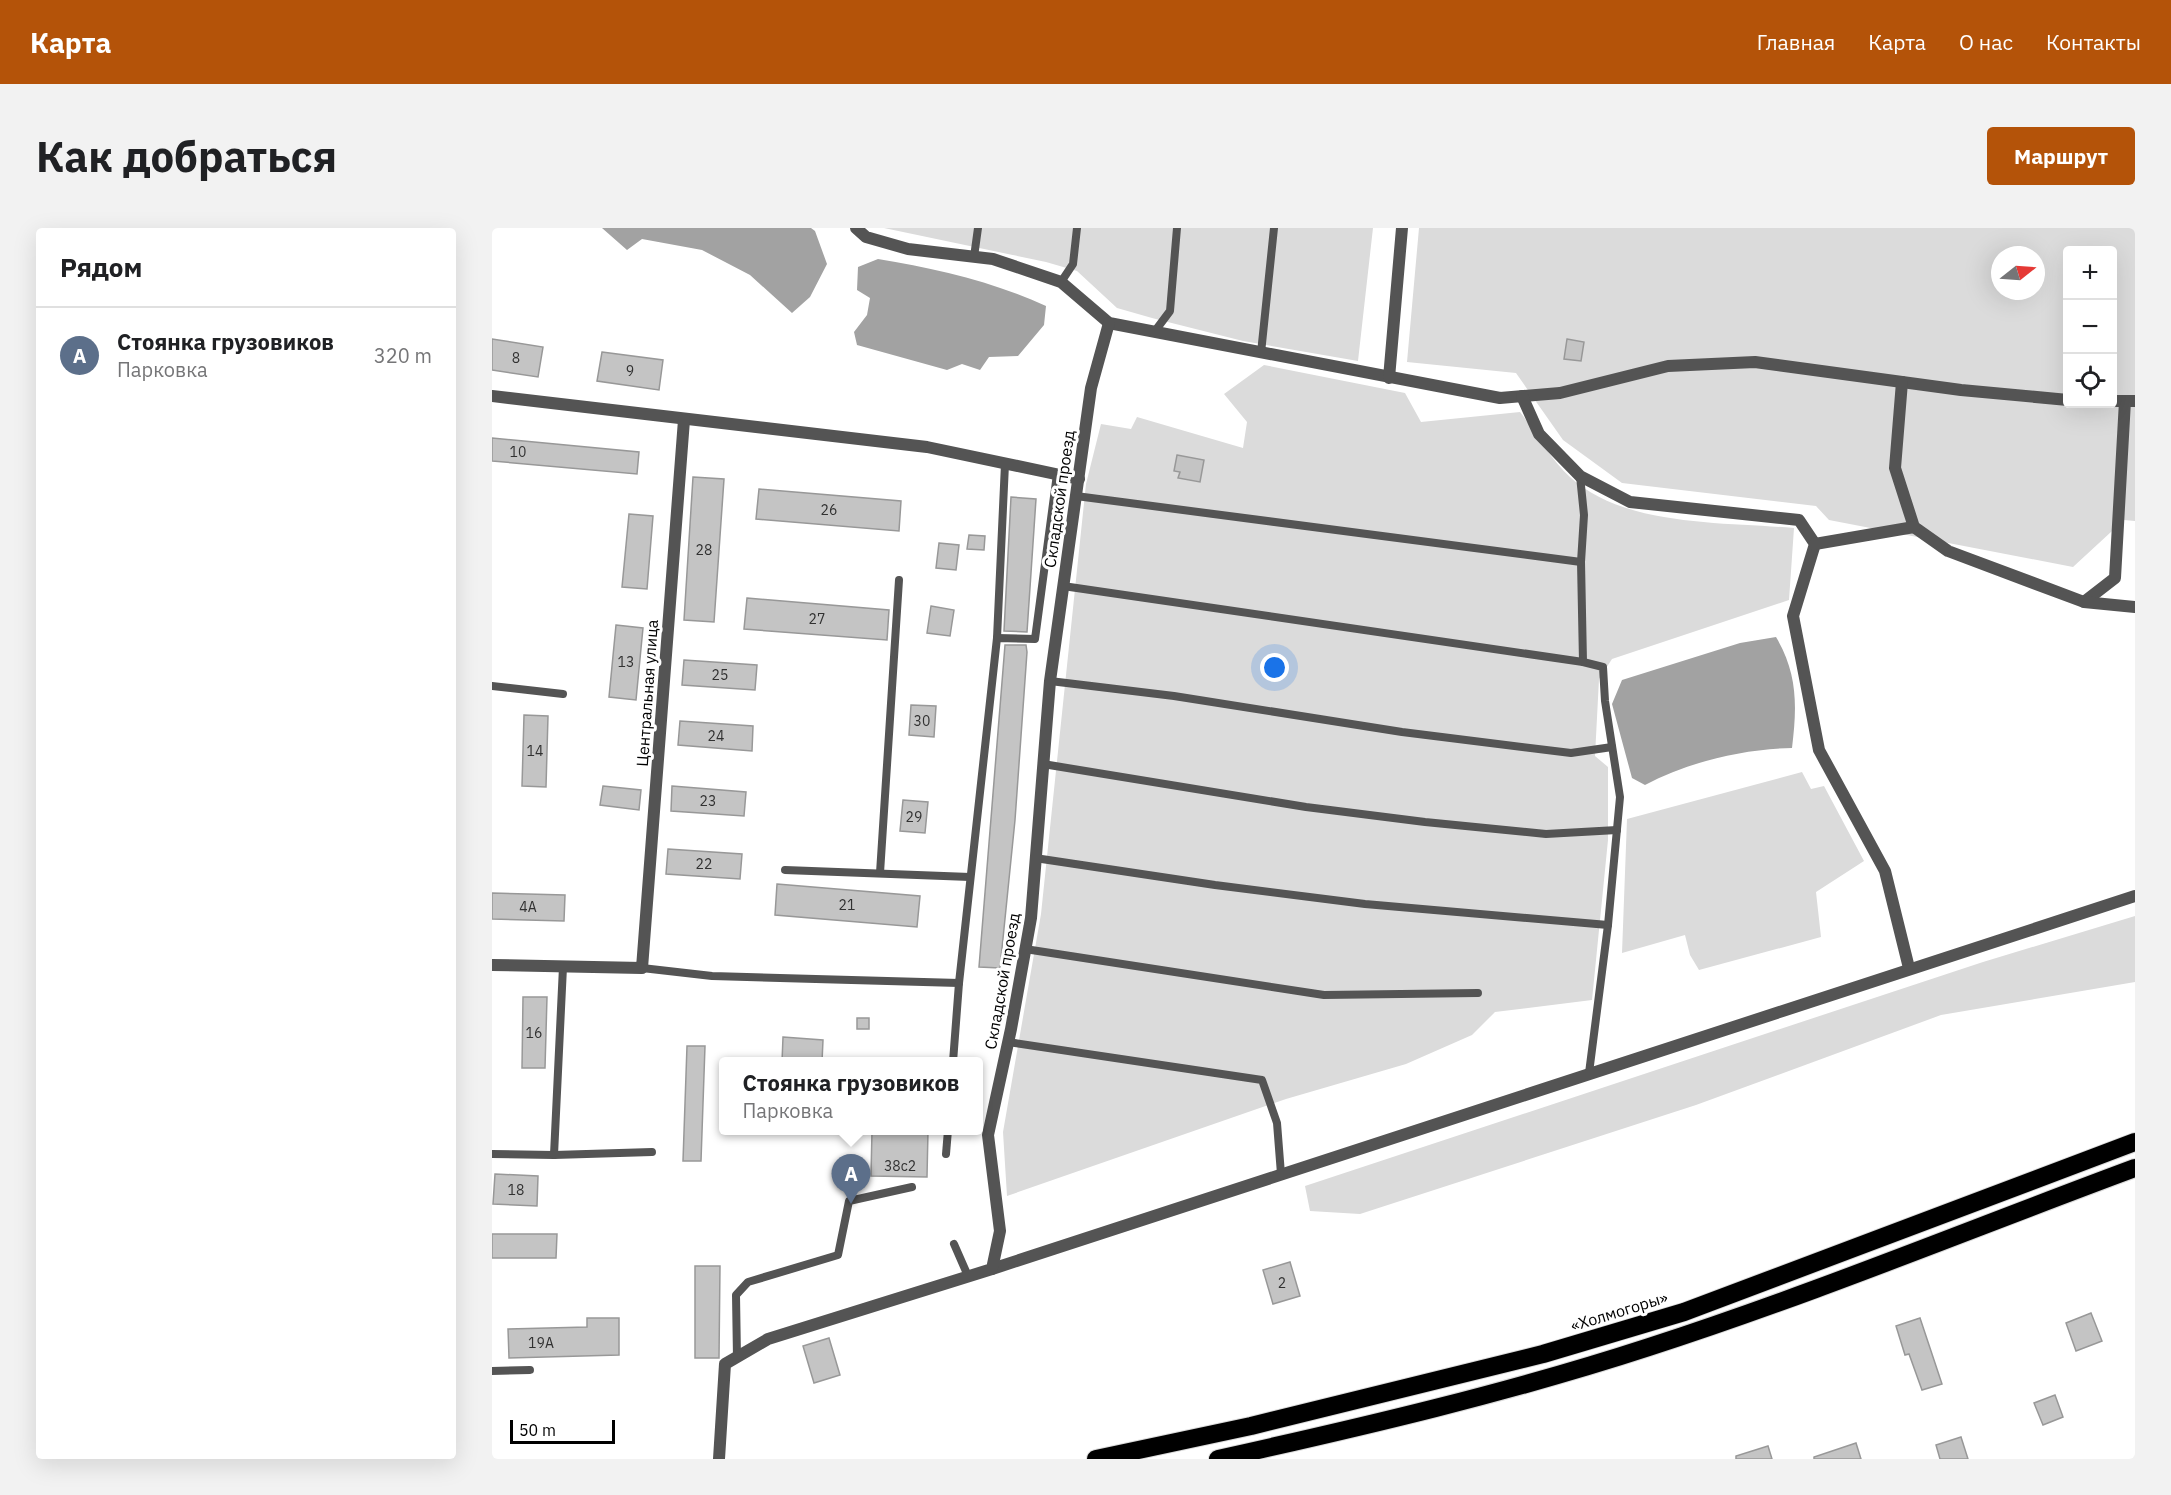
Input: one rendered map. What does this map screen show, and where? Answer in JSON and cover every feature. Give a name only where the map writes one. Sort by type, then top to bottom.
[{"type":"highway","name":"«Холмогоры»","points":[[1096,1459],[1251,1426],[1543,1354],[1684,1312],[2135,1142]]},
{"type":"highway","points":[[1218,1459],[1332,1433],[1546,1378],[1647,1348],[1755,1311],[2135,1168]]},
{"type":"street","points":[[856,228],[908,249],[993,259],[1061,282],[1109,323],[1500,398],[1560,393],[1668,366],[1755,362],[1902,382],[2063,400]]},
{"type":"street","points":[[1389,378],[1402,228]]},
{"type":"street","name":"Складской проезд","points":[[992,1269],[1000,1231],[988,1135],[1025,949],[1050,681],[1091,388],[1109,323]]},
{"type":"street","points":[[1902,382],[1895,468],[1914,527],[1948,551],[2084,602],[2135,607]]},
{"type":"street","points":[[492,396],[927,447],[1078,479]]},
{"type":"street","points":[[1522,396],[1539,434],[1580,476],[1630,502],[1799,520],[1815,544]]},
{"type":"street","points":[[2084,602],[2115,578],[2124,401]]},
{"type":"street","name":"Центральная улица","points":[[642,968],[684,420]]},
{"type":"street","points":[[1815,544],[1914,527]]},
{"type":"street","points":[[1815,544],[1793,616],[1819,750],[1885,871],[1909,968]]},
{"type":"street","points":[[720,1459],[726,1364],[768,1339],[992,1269],[2135,896]]},
{"type":"street","points":[[492,965],[642,968]]},
{"type":"lane","points":[[974,257],[978,228]]},
{"type":"lane","points":[[1061,282],[1073,264],[1077,228]]},
{"type":"lane","points":[[1155,331],[1170,311],[1177,228]]},
{"type":"lane","points":[[1261,353],[1274,228]]},
{"type":"lane","points":[[953,1057],[970,877],[997,638],[1005,464]]},
{"type":"lane","points":[[997,638],[1035,639],[1056,474]]},
{"type":"lane","points":[[1580,476],[1584,515],[1581,562],[1583,662]]},
{"type":"lane","points":[[1076,496],[1581,562]]},
{"type":"lane","points":[[880,873],[899,580]]},
{"type":"lane","points":[[1063,586],[1583,662],[1603,667],[1620,797],[1608,925],[1589,1073]]},
{"type":"lane","points":[[1050,681],[1174,696],[1402,732],[1571,753],[1612,747]]},
{"type":"lane","points":[[492,686],[563,694]]},
{"type":"lane","points":[[1043,764],[1306,807],[1415,820],[1546,834],[1617,830]]},
{"type":"lane","points":[[1035,858],[1215,885],[1365,904],[1608,925]]},
{"type":"lane","points":[[785,870],[970,877]]},
{"type":"lane","points":[[1025,949],[1324,995],[1478,993]]},
{"type":"lane","points":[[554,1155],[563,967]]},
{"type":"lane","points":[[642,968],[712,976],[959,983]]},
{"type":"lane","points":[[1008,1042],[1262,1080],[1277,1123],[1281,1174]]},
{"type":"lane","points":[[946,1154],[948,1135]]},
{"type":"lane","points":[[492,1154],[651,1152]]},
{"type":"lane","points":[[737,1358],[736,1295],[748,1282],[838,1255],[849,1201],[912,1187]]},
{"type":"lane","points":[[954,1244],[968,1276]]},
{"type":"lane","points":[[492,1371],[530,1370]]},
{"type":"shaded area","points":[[602,228],[811,228],[815,231],[827,264],[810,297],[792,313],[750,275],[702,250],[642,239],[627,250]]},
{"type":"shaded area","points":[[884,228],[1373,228],[1358,361],[1243,341],[1152,318],[1117,308],[1077,271],[1046,262]]},
{"type":"shaded area","points":[[1419,228],[2135,228],[2135,521],[2124,520],[2073,567],[1829,520],[1816,506],[1622,483],[1563,440],[1516,373],[1407,362]]},
{"type":"shaded area","points":[[878,259],[964,277],[1026,297],[1046,306],[1044,325],[1018,356],[989,357],[980,370],[962,364],[947,370],[857,345],[854,332],[867,315],[870,298],[857,290],[858,267]]},
{"type":"shaded area","points":[[1264,365],[1405,393],[1421,422],[1520,412],[1550,454],[1570,477],[1592,493],[1618,505],[1646,514],[1676,519],[1794,528],[1789,600],[1612,659],[1599,679],[1595,756],[1608,767],[1608,840],[1592,1000],[1495,1012],[1472,1035],[1406,1064],[1286,1099],[1007,1196],[1003,1132],[1041,914],[1086,484],[1101,424],[1131,429],[1137,417],[1243,448],[1247,422],[1224,394]]},
{"type":"shaded area","points":[[1776,637],[1788,664],[1794,691],[1795,719],[1792,748],[1754,751],[1716,758],[1697,763],[1645,785],[1632,778],[1612,704],[1622,680],[1740,643]]},
{"type":"shaded area","points":[[1802,772],[1811,789],[1824,786],[1864,861],[1816,892],[1821,937],[1699,970],[1690,955],[1685,935],[1622,953],[1627,819]]},
{"type":"shaded area","points":[[2135,916],[2135,982],[1941,1015],[1696,1105],[1360,1214],[1310,1211],[1305,1186],[1983,962]]},
{"type":"building","points":[[492,339],[543,347],[538,377],[492,370]]},
{"type":"building","points":[[1567,339],[1584,342],[1581,361],[1564,359]]},
{"type":"building","points":[[602,352],[663,360],[659,390],[597,381]]},
{"type":"building","points":[[492,438],[639,452],[637,474],[492,461]]},
{"type":"building","points":[[1177,455],[1204,460],[1200,482],[1178,478],[1180,472],[1174,471]]},
{"type":"building","points":[[693,477],[724,479],[714,622],[684,620]]},
{"type":"building","points":[[759,489],[901,501],[899,531],[756,519]]},
{"type":"building","points":[[1011,497],[1036,499],[1027,632],[1004,631]]},
{"type":"building","points":[[629,514],[653,516],[647,589],[622,587]]},
{"type":"building","points":[[969,535],[985,536],[984,550],[967,549]]},
{"type":"building","points":[[939,543],[959,545],[956,570],[936,568]]},
{"type":"building","points":[[747,598],[889,610],[887,640],[744,629]]},
{"type":"building","points":[[931,606],[954,610],[950,636],[927,633]]},
{"type":"building","points":[[616,625],[643,628],[636,700],[609,697]]},
{"type":"building","points":[[1005,645],[1026,645],[1027,652],[1015,820],[1000,968],[979,967]]},
{"type":"building","points":[[684,660],[757,665],[755,690],[682,685]]},
{"type":"building","points":[[911,705],[936,706],[934,737],[909,735]]},
{"type":"building","points":[[524,715],[548,716],[546,787],[522,786]]},
{"type":"building","points":[[680,721],[753,726],[752,751],[678,745]]},
{"type":"building","points":[[603,786],[641,790],[639,810],[600,805]]},
{"type":"building","points":[[672,786],[746,792],[744,816],[671,811]]},
{"type":"building","points":[[903,800],[928,802],[925,833],[900,831]]},
{"type":"building","points":[[668,849],[742,854],[740,879],[666,874]]},
{"type":"building","points":[[777,884],[920,896],[917,927],[775,915]]},
{"type":"building","points":[[492,893],[565,895],[564,921],[492,919]]},
{"type":"building","points":[[523,997],[547,997],[545,1068],[522,1068]]},
{"type":"building","points":[[857,1018],[869,1018],[869,1029],[857,1029]]},
{"type":"building","points":[[783,1037],[823,1040],[822,1057],[782,1057]]},
{"type":"building","points":[[687,1046],[705,1046],[701,1161],[683,1161]]},
{"type":"building","points":[[872,1135],[928,1135],[927,1177],[871,1176]]},
{"type":"building","points":[[495,1174],[538,1176],[537,1206],[493,1204]]},
{"type":"building","points":[[492,1234],[557,1234],[556,1258],[492,1258]]},
{"type":"building","points":[[1290,1262],[1300,1296],[1273,1304],[1263,1270]]},
{"type":"building","points":[[695,1266],[720,1266],[719,1358],[695,1358]]},
{"type":"building","points":[[2091,1313],[2102,1341],[2076,1351],[2066,1323]]},
{"type":"building","points":[[587,1318],[619,1318],[619,1355],[509,1358],[508,1329],[587,1327]]},
{"type":"building","points":[[1920,1318],[1942,1384],[1922,1390],[1909,1354],[1905,1355],[1896,1326]]},
{"type":"building","points":[[829,1338],[840,1375],[814,1383],[803,1346]]},
{"type":"building","points":[[2055,1395],[2063,1417],[2043,1425],[2034,1403]]},
{"type":"building","points":[[1961,1437],[1968,1459],[1940,1459],[1936,1445]]},
{"type":"building","points":[[1856,1443],[1861,1459],[1814,1459],[1814,1457]]},
{"type":"building","points":[[1768,1446],[1772,1459],[1736,1459],[1736,1456]]},
{"type":"place","name":"Стоянка грузовиков","points":[[851,1204]]}]
